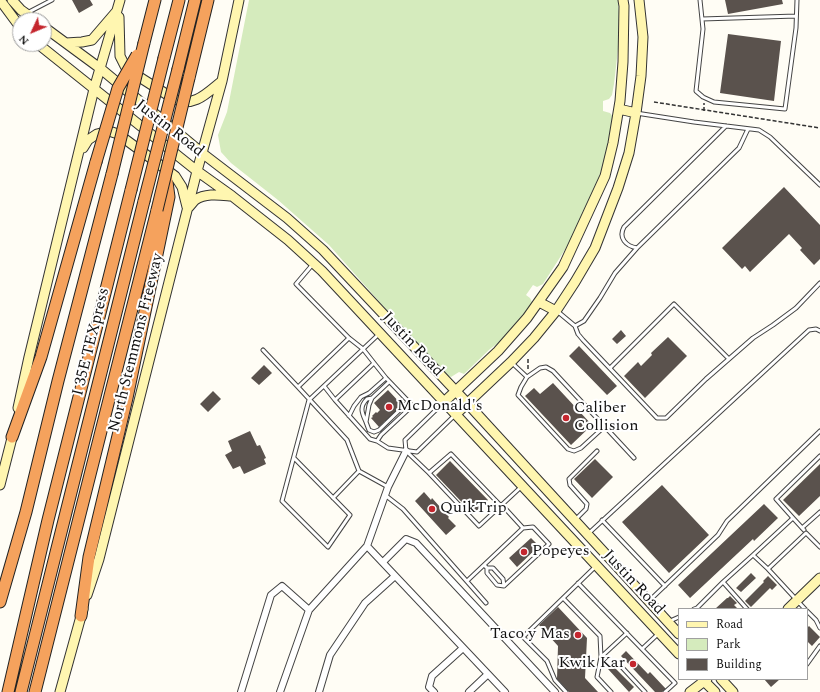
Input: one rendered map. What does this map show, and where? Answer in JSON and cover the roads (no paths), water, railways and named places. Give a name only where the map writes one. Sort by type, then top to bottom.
[{"type":"highway","points":[[0,602],[26,512],[155,0]]},
{"type":"highway","points":[[8,692],[49,513],[179,0]]},
{"type":"highway","name":"I 35E TEXpress","points":[[21,692],[195,0]]},
{"type":"highway","name":"North Stemmons Freeway","points":[[35,692],[157,210],[208,0]]},
{"type":"highway","points":[[12,437],[41,358],[118,88],[144,42]]},
{"type":"highway","points":[[81,616],[89,557],[127,398],[169,197],[166,172]]},
{"type":"main road","points":[[0,0],[12,16]]},
{"type":"main road","points":[[12,0],[24,12]]},
{"type":"main road","name":"North Stemmons Freeway","points":[[60,692],[81,616],[99,559],[187,209],[222,81],[239,0]]},
{"type":"main road","points":[[444,402],[498,351],[539,302],[563,267],[605,176],[614,143],[620,100],[623,62],[623,0]]},
{"type":"main road","points":[[456,414],[512,362],[534,338],[556,311],[595,248],[618,188],[629,153],[636,114],[641,76],[643,37],[639,0]]},
{"type":"main road","points":[[119,4],[120,56],[125,66],[133,73],[181,102],[192,101],[199,98],[222,81]]},
{"type":"main road","points":[[66,43],[92,40],[119,4]]},
{"type":"main road","points":[[0,485],[29,357],[94,89],[119,4]]},
{"type":"main road","name":"Justin Road","points":[[52,33],[101,69],[202,153],[284,216],[323,250],[678,633]]},
{"type":"main road","name":"Justin Road","points":[[48,52],[197,171],[232,196],[288,240],[314,263],[678,653]]},
{"type":"main road","points":[[618,109],[636,114]]},
{"type":"main road","points":[[79,154],[88,140],[97,134],[109,131],[118,134],[175,176],[182,187],[187,209]]},
{"type":"main road","points":[[187,209],[196,200],[207,196],[215,194],[232,196]]},
{"type":"main road","points":[[539,302],[556,311]]},
{"type":"main road","points":[[789,608],[820,578]]},
{"type":"main road","points":[[690,692],[705,680],[715,692]]},
{"type":"main road","points":[[722,680],[733,692]]},
{"type":"street","points":[[280,692],[309,610],[367,546],[385,495],[406,451]]},
{"type":"street","points":[[383,562],[406,539],[416,543],[554,692]]},
{"type":"street","points":[[367,546],[505,692]]},
{"type":"street","points":[[319,692],[330,655],[365,603],[395,576]]},
{"type":"street","points":[[241,692],[270,595],[282,586],[309,610]]},
{"type":"street","points":[[434,692],[429,687],[432,676],[463,648]]},
{"type":"street","points":[[469,692],[488,674]]},
{"type":"lane","points":[[30,12],[52,0]]},
{"type":"lane","points":[[700,0],[703,29],[696,91],[703,97],[714,102],[785,109],[796,28],[797,0]]},
{"type":"lane","points":[[702,19],[796,16]]},
{"type":"lane","points":[[636,114],[759,130],[770,137],[820,185]]},
{"type":"lane","points":[[637,248],[624,242],[621,235],[624,227],[726,126]]},
{"type":"lane","points":[[575,326],[584,321],[615,273],[637,248],[739,148],[748,129]]},
{"type":"lane","points":[[314,263],[296,284],[362,350],[410,403],[410,408],[381,435],[377,441]]},
{"type":"lane","points":[[556,311],[575,326],[578,334],[583,340],[657,418],[666,418],[753,338],[796,308],[820,283]]},
{"type":"lane","points":[[610,368],[674,304],[729,359]]},
{"type":"lane","points":[[587,534],[809,330],[816,329],[820,331]]},
{"type":"lane","points":[[294,458],[350,515],[328,548],[282,501],[309,400],[380,333]]},
{"type":"lane","points":[[298,387],[349,338]]},
{"type":"lane","points":[[263,350],[347,440],[358,471],[388,488]]},
{"type":"lane","points":[[512,362],[527,377]]},
{"type":"lane","points":[[336,400],[374,363]]},
{"type":"lane","points":[[604,427],[581,448],[574,451],[568,449],[518,395],[521,387],[527,377],[540,368],[546,367],[552,371],[634,458]]},
{"type":"lane","points":[[349,416],[361,397],[369,393],[386,378]]},
{"type":"lane","points":[[390,382],[372,398],[367,399],[362,405],[362,413],[369,430],[374,432],[377,431],[408,402]]},
{"type":"lane","points":[[324,386],[370,439],[377,441],[388,448],[417,452],[456,414]]},
{"type":"lane","points":[[366,422],[369,405],[372,398]]},
{"type":"lane","points":[[444,402],[405,440],[406,451],[479,526],[522,486]]},
{"type":"lane","points":[[649,602],[718,536],[727,521],[820,431]]},
{"type":"lane","points":[[575,521],[586,509],[587,504],[570,485],[569,479],[597,452]]},
{"type":"lane","points":[[429,473],[451,454],[524,528]]},
{"type":"lane","points":[[819,545],[806,533],[776,499],[820,456]]},
{"type":"lane","points":[[333,498],[358,471]]},
{"type":"lane","points":[[385,495],[402,510],[486,603]]},
{"type":"lane","points":[[802,528],[820,512]]},
{"type":"lane","points":[[697,608],[793,518]]},
{"type":"lane","points":[[602,520],[665,586]]},
{"type":"lane","points":[[467,582],[524,528],[533,527],[549,544],[504,586]]},
{"type":"lane","points":[[768,569],[806,533]]},
{"type":"lane","points":[[754,555],[804,608]]},
{"type":"lane","points":[[484,565],[488,568],[493,568],[503,579],[504,586]]},
{"type":"lane","points":[[566,692],[555,680],[547,661],[523,637],[597,566]]},
{"type":"lane","points":[[488,568],[487,574],[497,585],[504,586]]},
{"type":"lane","points":[[723,582],[746,608]]},
{"type":"lane","points":[[578,583],[675,683],[665,692]]},
{"type":"lane","points":[[563,598],[600,636],[601,657],[597,677],[611,692]]},
{"type":"lane","points":[[808,612],[816,620],[820,628]]},
{"type":"lane","points":[[668,622],[678,617]]},
{"type":"lane","points":[[642,649],[659,632]]},
{"type":"lane","points":[[601,657],[627,633]]},
{"type":"lane","points":[[808,663],[820,646]]},
{"type":"lane","points":[[618,663],[645,692]]},
{"type":"place","name":"McDonald's","points":[[389,407]]},
{"type":"place","name":"Caliber Collision","points":[[566,418]]},
{"type":"place","name":"QuikTrip","points":[[432,509]]},
{"type":"place","name":"Popeyes","points":[[524,552]]},
{"type":"place","name":"Taco y Mas","points":[[578,635]]},
{"type":"place","name":"Kwik Kar","points":[[633,664]]}]
